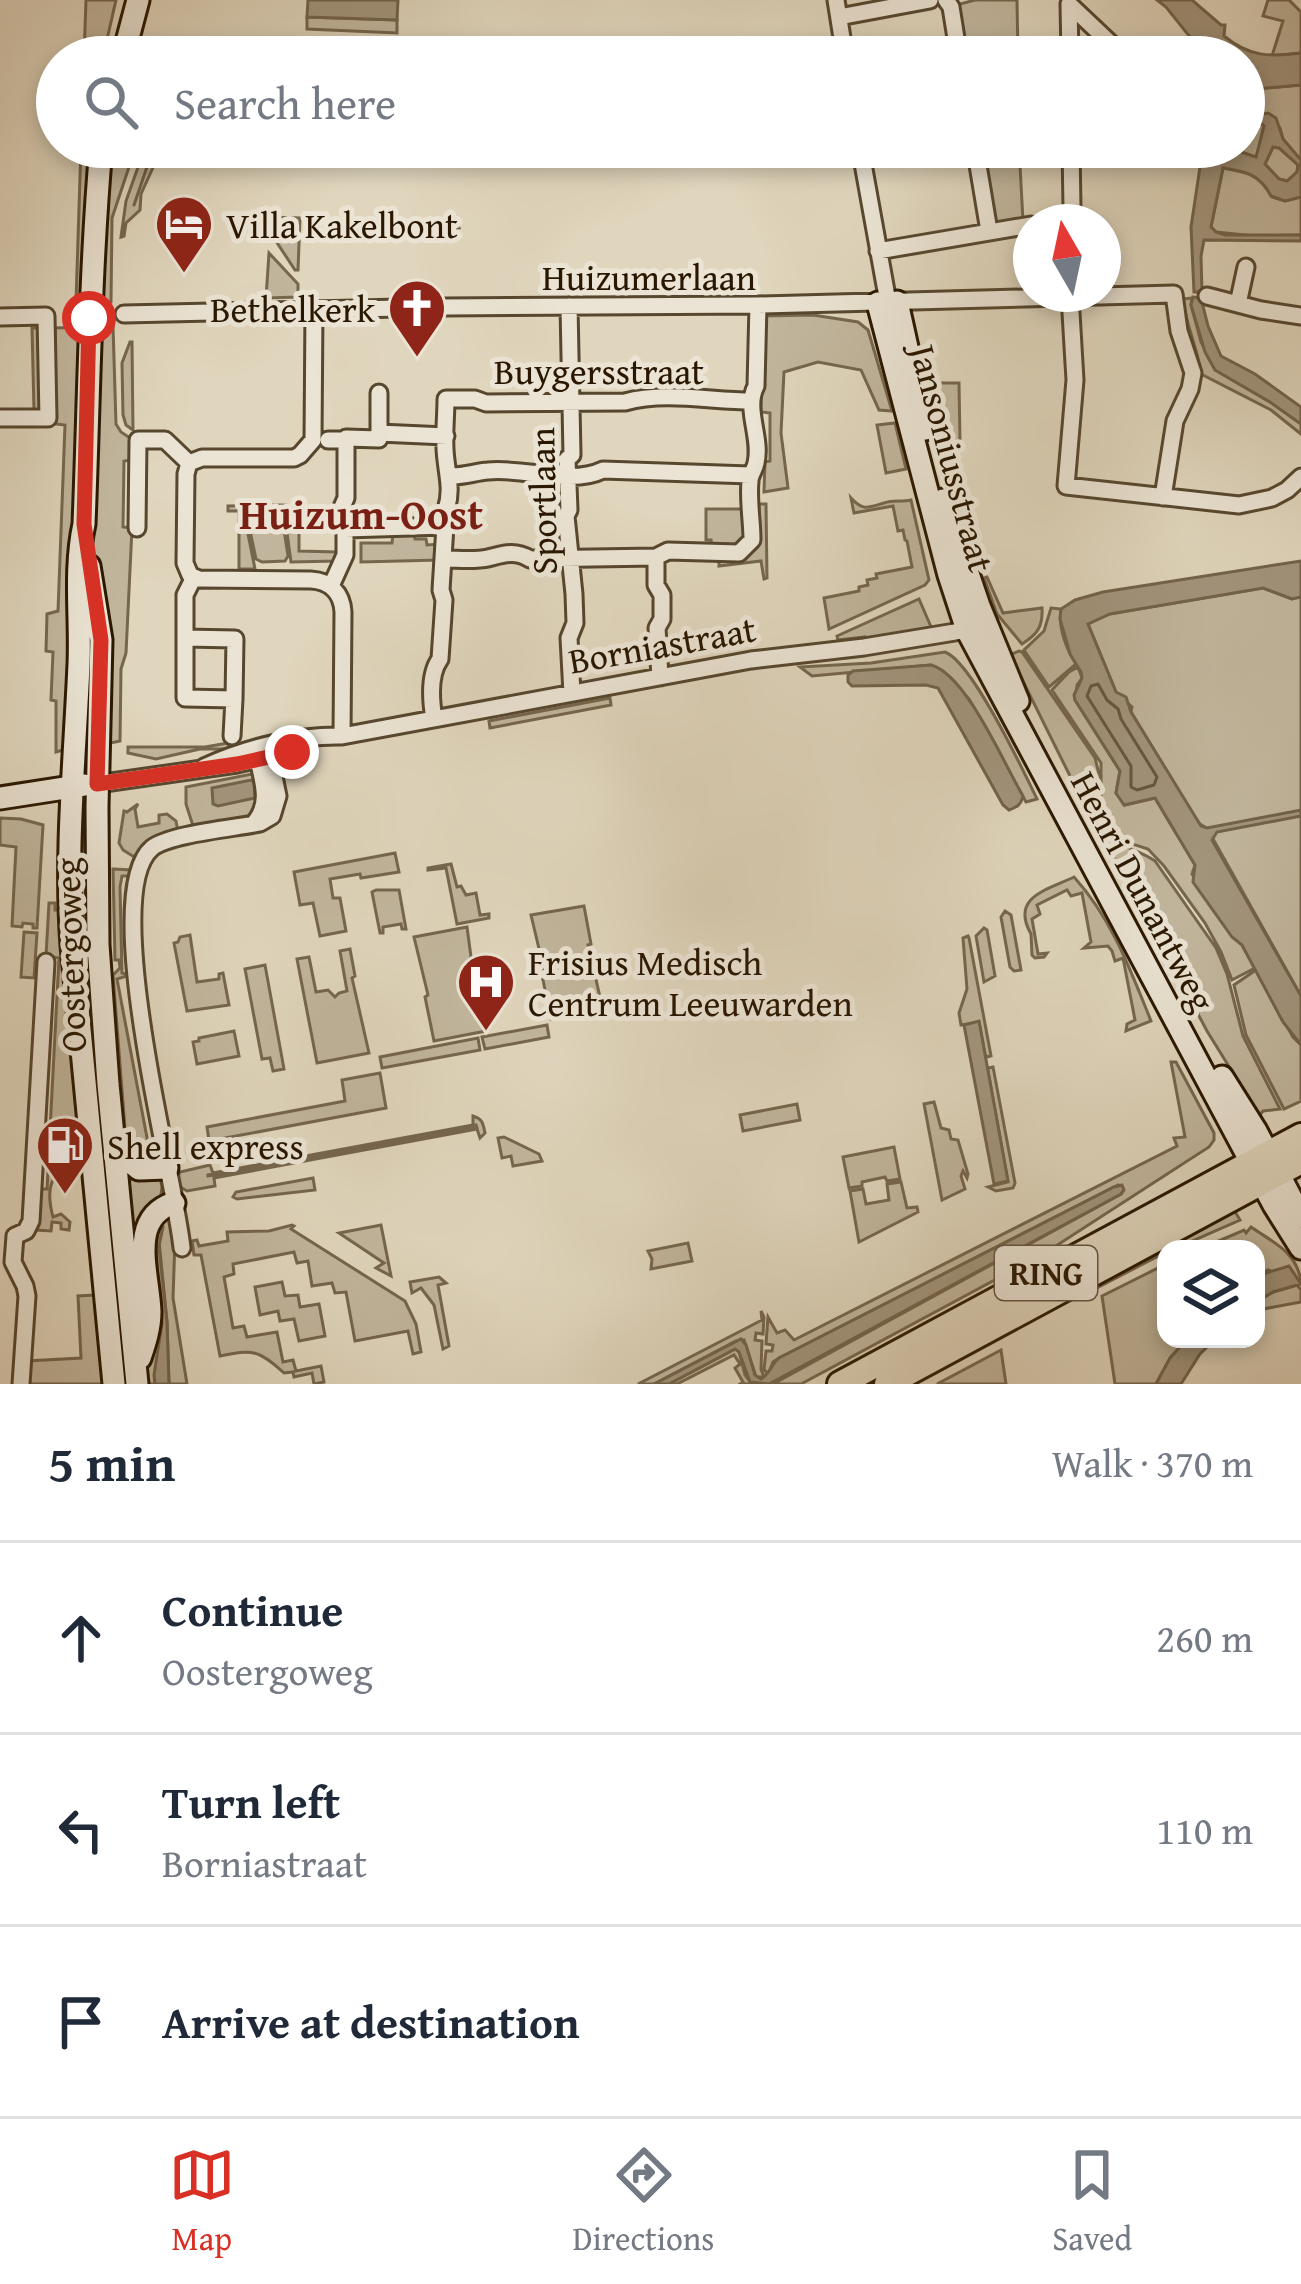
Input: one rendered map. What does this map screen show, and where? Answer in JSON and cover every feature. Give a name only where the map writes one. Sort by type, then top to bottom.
[{"type":"main road","points":[[115,36],[124,0]]},
{"type":"main road","points":[[129,36],[138,0]]},
{"type":"main road","name":"Oostergoweg","points":[[100,168],[95,254],[100,292],[98,347],[89,393],[84,524],[101,640],[70,920],[114,1384]]},
{"type":"main road","name":"Jansoniusstraat","points":[[888,302],[939,487],[979,606]]},
{"type":"main road","name":"Jansoniusstraat","points":[[888,302],[938,535],[967,630]]},
{"type":"main road","name":"Henri Dunantweg","points":[[979,606],[1013,692],[1265,1168]]},
{"type":"main road","name":"Henri Dunantweg","points":[[967,630],[1265,1168]]},
{"type":"main road","name":"Oostergoweg","points":[[86,785],[136,1377]]},
{"type":"main road","name":"Borniastraat","points":[[0,798],[86,785]]},
{"type":"main road","points":[[112,1126],[133,1165],[146,1170],[167,1168]]},
{"type":"main road","name":"RING","points":[[887,1384],[1265,1168],[1301,1136]]},
{"type":"main road","name":"RING","points":[[840,1384],[1265,1168],[1301,1161]]},
{"type":"main road","points":[[1265,1168],[1301,1217]]},
{"type":"main road","points":[[1265,1168],[1301,1248]]},
{"type":"main road","points":[[136,1377],[149,1323],[146,1228],[154,1214],[175,1203]]},
{"type":"street","points":[[837,8],[930,0]]},
{"type":"street","points":[[946,0],[956,36]]},
{"type":"street","name":"Jansoniusstraat","points":[[864,168],[888,302]]},
{"type":"street","points":[[978,168],[989,232]]},
{"type":"street","points":[[1071,168],[1072,204]]},
{"type":"street","points":[[878,251],[1013,228]]},
{"type":"street","points":[[1238,304],[1246,267]]},
{"type":"street","name":"Huizumerlaan","points":[[1121,295],[1174,294],[1179,332],[1193,373],[1175,421],[1163,497]]},
{"type":"street","points":[[1207,296],[1301,316]]},
{"type":"street","name":"Huizumerlaan","points":[[124,314],[1013,298]]},
{"type":"street","points":[[444,559],[520,553],[530,559],[656,557],[668,551],[739,553],[752,540],[750,475],[756,464],[752,401],[758,305]]},
{"type":"street","name":"Sportlaan","points":[[568,306],[572,455],[567,458],[566,537],[572,558],[572,693]]},
{"type":"street","points":[[314,309],[311,443],[294,458],[202,458],[189,464],[185,563],[194,577],[206,580],[311,580],[331,586],[343,612],[342,736]]},
{"type":"street","points":[[1071,312],[1076,380],[1066,486],[1239,505],[1287,490],[1301,477]]},
{"type":"street","points":[[0,317],[46,316],[48,418],[0,418]]},
{"type":"street","points":[[328,440],[379,439],[379,393]]},
{"type":"street","name":"Buygersstraat","points":[[446,436],[446,398],[486,403],[661,398],[752,401]]},
{"type":"street","points":[[379,433],[446,436],[451,476],[440,659],[431,704],[434,719]]},
{"type":"street","points":[[331,586],[345,555],[346,439]]},
{"type":"street","points":[[137,528],[138,440],[165,440],[189,464]]},
{"type":"street","points":[[451,476],[483,471],[592,475],[603,470],[750,475]]},
{"type":"street","points":[[345,530],[445,526]]},
{"type":"street","points":[[656,557],[656,585],[662,595],[657,628],[660,677]]},
{"type":"street","points":[[194,577],[185,595],[185,698],[234,698]]},
{"type":"street","points":[[967,630],[977,620],[979,606]]},
{"type":"street","name":"Borniastraat","points":[[86,785],[136,780],[204,767],[235,753],[263,753],[327,736],[751,660],[967,630]]},
{"type":"street","points":[[185,638],[235,638],[232,736]]},
{"type":"street","points":[[182,1248],[136,992],[135,881],[144,857],[160,843],[252,825],[266,798],[263,753]]},
{"type":"street","name":"Oostergoweg","points":[[21,1384],[27,1296],[7,1236],[26,1231],[31,1221],[46,962]]},
{"type":"shaded area","points":[[86,0],[116,0],[108,36],[85,36]]},
{"type":"shaded area","points":[[1017,0],[1018,36],[959,36],[955,11],[960,4]]},
{"type":"shaded area","points":[[1268,0],[1289,0],[1301,12],[1301,53],[1272,56],[1283,21],[1263,16]]},
{"type":"shaded area","points":[[307,17],[397,20],[397,33],[307,29]]},
{"type":"shaded area","points":[[1301,85],[1301,161],[1280,128],[1265,125],[1265,88]]},
{"type":"shaded area","points":[[1273,147],[1298,165],[1287,181],[1265,164]]},
{"type":"shaded area","points":[[80,168],[93,168],[86,301],[76,301]]},
{"type":"shaded area","points":[[107,168],[129,168],[112,218],[111,302],[103,303],[101,253]]},
{"type":"shaded area","points":[[138,168],[153,168],[141,194],[140,210],[126,223],[121,237],[126,201]]},
{"type":"shaded area","points":[[985,168],[1020,168],[1022,204],[1013,204],[1013,223],[993,223]]},
{"type":"shaded area","points":[[1223,168],[1252,175],[1272,197],[1285,201],[1301,197],[1301,235],[1216,232],[1211,227]]},
{"type":"shaded area","points":[[269,217],[300,218],[298,270],[268,229]]},
{"type":"shaded area","points":[[269,253],[298,284],[298,297],[266,298]]},
{"type":"shaded area","points":[[1192,298],[1201,342],[1215,370],[1301,424],[1301,434],[1271,410],[1201,374],[1183,299]]},
{"type":"shaded area","points":[[813,315],[858,322],[868,330],[892,411],[879,410],[861,370],[818,362],[784,372],[781,433],[788,488],[764,492],[765,462],[770,461],[770,413],[761,412],[761,316]]},
{"type":"shaded area","points":[[102,326],[113,326],[116,424],[133,440],[133,460],[124,461],[123,527],[132,528],[120,741],[106,744],[98,591],[90,550]]},
{"type":"shaded area","points":[[85,327],[64,747],[56,752],[47,614],[58,611],[65,425],[56,424],[55,328]]},
{"type":"shaded area","points":[[32,328],[42,328],[43,406],[38,412],[34,411]]},
{"type":"shaded area","points":[[130,342],[133,430],[123,415],[122,363]]},
{"type":"shaded area","points":[[930,383],[959,383],[960,442],[945,444]]},
{"type":"shaded area","points":[[895,423],[906,469],[886,473],[877,425]]},
{"type":"shaded area","points":[[851,498],[866,507],[911,500],[929,580],[829,629],[824,598],[859,591],[876,574],[912,567],[893,506],[854,513]]},
{"type":"shaded area","points":[[759,504],[766,504],[764,579],[761,561],[719,566],[719,560],[744,558],[758,546]]},
{"type":"shaded area","points":[[228,506],[299,506],[299,551],[337,552],[337,561],[291,562],[285,518],[247,518],[246,511],[228,511]]},
{"type":"shaded area","points":[[706,509],[747,509],[747,538],[735,549],[712,548],[711,540],[706,540]]},
{"type":"shaded area","points":[[239,514],[244,514],[255,569],[239,569]]},
{"type":"shaded area","points":[[254,520],[283,523],[285,561],[256,559],[249,526]]},
{"type":"shaded area","points":[[393,534],[414,535],[426,539],[427,545],[441,544],[440,560],[361,562],[361,543],[392,543]]},
{"type":"shaded area","points":[[987,577],[1003,613],[1042,608],[1038,629],[1022,644],[997,614]]},
{"type":"shaded area","points":[[1263,588],[1292,599],[1301,596],[1301,996],[1207,828],[1198,823],[1132,707],[1116,692],[1088,624],[1109,614]]},
{"type":"shaded area","points":[[919,599],[932,629],[866,641],[865,637],[838,640],[837,636]]},
{"type":"shaded area","points":[[1051,608],[1061,609],[1064,638],[1076,664],[1049,687],[1024,650],[1044,631]]},
{"type":"shaded area","points":[[1019,651],[1095,758],[1099,774],[1095,786],[1070,776],[1010,655]]},
{"type":"shaded area","points":[[945,652],[982,695],[1037,799],[1026,802],[969,699],[931,665],[812,676],[800,667]]},
{"type":"shaded area","points":[[1078,667],[1082,678],[1075,700],[1120,771],[1116,793],[1125,805],[1155,798],[1195,865],[1192,874],[1255,968],[1232,980],[1205,923],[1164,866],[1148,849],[1114,835],[1101,803],[1101,763],[1052,690]]},
{"type":"shaded area","points":[[610,698],[611,705],[490,728],[489,721]]},
{"type":"shaded area","points":[[228,743],[229,749],[200,749],[156,759],[128,753],[128,747]]},
{"type":"shaded area","points":[[257,773],[262,795],[250,819],[194,829],[186,787]]},
{"type":"shaded area","points":[[138,804],[138,827],[159,823],[159,815],[167,814],[176,821],[178,832],[146,845],[136,858],[119,843],[124,811]]},
{"type":"shaded area","points":[[0,818],[43,825],[37,928],[23,923],[12,926],[16,847],[0,845]]},
{"type":"shaded area","points":[[1103,823],[1120,843],[1155,861],[1216,948],[1243,1036],[1280,1109],[1260,1115],[1254,1107],[1171,963],[1144,898],[1096,825]]},
{"type":"shaded area","points":[[84,824],[88,944],[119,1278],[78,940],[78,826]]},
{"type":"shaded area","points":[[395,853],[399,872],[330,879],[333,898],[340,898],[346,931],[320,936],[313,903],[300,905],[294,872]]},
{"type":"shaded area","points":[[451,864],[457,887],[466,895],[476,893],[480,915],[489,914],[489,918],[457,924],[446,868],[428,870]]},
{"type":"shaded area","points":[[113,869],[132,870],[131,876],[122,876],[120,887],[122,973],[130,975],[117,979],[148,1143],[156,1142],[159,1155],[153,1161],[139,1161],[126,1141],[113,975],[120,968],[115,960]]},
{"type":"shaded area","points":[[1074,877],[1110,927],[1151,1021],[1126,1031],[1127,1024],[1135,1020],[1123,958],[1115,961],[1108,946],[1084,948],[1091,942],[1082,893],[1071,896],[1067,890],[1037,905],[1040,914],[1032,919],[1038,954],[1047,953],[1032,955],[1025,911],[1028,903]]},
{"type":"shaded area","points":[[399,890],[406,929],[401,924],[383,927],[380,933],[372,892]]},
{"type":"shaded area","points":[[49,903],[55,903],[65,921],[80,1140],[50,1191],[53,1217],[61,1214],[70,1222],[69,1230],[52,1222],[51,1231],[35,1230],[38,1189],[47,1189],[50,1137],[41,1136],[41,1130],[50,1130],[59,958],[46,956]]},
{"type":"shaded area","points":[[584,906],[603,1010],[581,1010],[551,1019],[531,915]]},
{"type":"shaded area","points":[[1005,911],[1011,915],[1021,970],[1010,967],[1001,917]]},
{"type":"shaded area","points":[[467,927],[486,1031],[434,1041],[414,937]]},
{"type":"shaded area","points":[[984,928],[995,976],[984,982],[976,936]]},
{"type":"shaded area","points":[[24,932],[37,933],[34,978],[21,977]]},
{"type":"shaded area","points":[[190,935],[197,982],[219,979],[223,973],[229,1005],[187,1011],[174,943]]},
{"type":"shaded area","points":[[968,936],[991,1056],[987,1057],[979,1022],[961,1025],[959,1013],[967,989],[963,938]]},
{"type":"shaded area","points":[[350,949],[369,1053],[317,1063],[297,959],[309,957],[316,992],[328,990],[335,997],[347,991],[340,951]]},
{"type":"shaded area","points":[[265,965],[284,1069],[273,1071],[270,1058],[262,1059],[245,969]]},
{"type":"shaded area","points":[[1256,970],[1301,1045],[1301,1101],[1284,1109],[1246,1035],[1234,985]]},
{"type":"shaded area","points":[[547,1025],[549,1037],[485,1049],[482,1037]]},
{"type":"shaded area","points":[[234,1031],[239,1056],[197,1064],[193,1042]]},
{"type":"shaded area","points":[[478,1038],[480,1050],[382,1068],[380,1057]]},
{"type":"shaded area","points":[[1171,1062],[1176,1062],[1214,1133],[1209,1147],[1045,1253],[801,1384],[773,1384],[1121,1194],[1118,1185],[779,1358],[768,1375],[764,1369],[766,1351],[772,1351],[773,1345],[766,1344],[768,1317],[777,1333],[785,1330],[794,1340],[1177,1146],[1174,1138],[1185,1137]]},
{"type":"shaded area","points":[[993,1067],[1015,1183],[1013,1188],[996,1191],[988,1187],[1008,1182],[988,1071]]},
{"type":"shaded area","points":[[380,1073],[386,1108],[209,1141],[207,1127],[345,1101],[342,1080]]},
{"type":"shaded area","points":[[934,1102],[941,1128],[958,1140],[968,1174],[967,1178],[963,1171],[961,1176],[965,1189],[942,1200],[924,1104]]},
{"type":"shaded area","points":[[797,1104],[800,1120],[743,1131],[740,1115]]},
{"type":"shaded area","points":[[473,1116],[482,1122],[485,1133],[480,1138],[477,1129],[214,1178],[215,1186],[187,1191],[177,1185],[180,1172],[210,1165],[213,1173],[473,1125]],"holes":[[[476,1125],[477,1128],[208,1176]]]},
{"type":"shaded area","points":[[498,1138],[539,1154],[542,1161],[513,1166],[511,1156],[502,1158]]},
{"type":"shaded area","points":[[894,1147],[900,1179],[887,1181],[885,1177],[849,1188],[843,1157]]},
{"type":"shaded area","points":[[156,1174],[162,1187],[144,1322],[126,1181]]},
{"type":"shaded area","points":[[313,1178],[315,1190],[233,1197],[236,1192]]},
{"type":"shaded area","points":[[901,1182],[907,1208],[917,1207],[918,1212],[859,1242],[850,1191],[863,1189],[866,1204],[889,1200],[887,1184]]},
{"type":"shaded area","points":[[1234,1210],[1240,1220],[1194,1240],[1176,1240]]},
{"type":"shaded area","points":[[167,1215],[175,1240],[173,1298],[187,1384],[169,1384],[159,1241],[155,1245],[162,1323],[155,1384],[144,1384],[157,1322],[149,1241]]},
{"type":"shaded area","points":[[292,1225],[291,1229],[405,1301],[416,1324],[421,1352],[413,1354],[408,1331],[355,1341],[346,1292],[335,1293],[332,1283],[312,1286],[308,1261],[297,1263],[294,1252],[233,1264],[234,1274],[224,1277],[233,1328],[244,1326],[247,1337],[277,1332],[283,1362],[293,1360],[296,1371],[321,1366],[324,1382],[314,1384],[312,1373],[294,1377],[293,1372],[284,1373],[255,1353],[220,1356],[201,1255],[194,1255],[192,1241],[197,1240],[199,1246],[228,1241],[227,1232]]},
{"type":"shaded area","points":[[381,1225],[391,1276],[376,1268],[384,1263],[339,1233]]},
{"type":"shaded area","points":[[1251,1227],[1276,1244],[1295,1263],[1301,1282],[1265,1272],[1265,1240],[1221,1240]]},
{"type":"shaded area","points":[[688,1243],[692,1261],[651,1269],[648,1251]]},
{"type":"shaded area","points":[[1157,1250],[1157,1257],[1091,1291],[1088,1285]]},
{"type":"shaded area","points":[[1157,1268],[1157,1348],[1179,1348],[1156,1384],[1115,1384],[1102,1296]]},
{"type":"shaded area","points":[[439,1277],[446,1283],[438,1285],[449,1346],[443,1349],[434,1305],[421,1288],[412,1293],[410,1282]]},
{"type":"shaded area","points":[[282,1282],[285,1296],[298,1295],[300,1307],[319,1304],[325,1336],[299,1341],[294,1319],[280,1321],[278,1311],[260,1315],[255,1287]]},
{"type":"shaded area","points":[[1297,1285],[1301,1302],[1265,1309],[1265,1297]]},
{"type":"shaded area","points":[[95,1295],[108,1384],[26,1384],[27,1361],[81,1358],[78,1296]]},
{"type":"shaded area","points":[[761,1311],[764,1317],[763,1334],[756,1333],[755,1340],[762,1341],[764,1377],[756,1377],[744,1340],[654,1384],[638,1384],[762,1320]]},
{"type":"shaded area","points":[[735,1349],[752,1384],[740,1384],[735,1368],[740,1364],[734,1355],[669,1384]]},
{"type":"shaded area","points":[[1001,1350],[1006,1384],[937,1384]]},
{"type":"water","points":[[308,0],[398,0],[397,20],[307,17]]},
{"type":"water","points":[[1157,0],[1192,0],[1225,25],[1224,36],[1189,36]]},
{"type":"water","points":[[1301,53],[1301,85],[1265,88],[1265,54]]},
{"type":"water","points":[[1268,113],[1276,118],[1283,139],[1301,160],[1301,197],[1285,201],[1271,196],[1252,175],[1223,168],[1265,168],[1265,164],[1265,114]],"holes":[[[1273,147],[1298,165],[1287,181],[1265,164]]]},
{"type":"water","points":[[1200,168],[1223,168],[1211,227],[1216,232],[1301,235],[1301,241],[1204,240],[1202,292],[1194,292],[1191,227]]},
{"type":"water","points":[[457,223],[459,228],[323,235],[328,230]]},
{"type":"water","points":[[1193,297],[1201,298],[1221,356],[1301,407],[1301,424],[1215,370],[1205,352],[1191,305]]},
{"type":"water","points":[[1301,561],[1301,597],[1292,599],[1263,588],[1110,614],[1088,624],[1116,692],[1126,697],[1201,826],[1301,810],[1301,816],[1217,832],[1212,840],[1301,996],[1301,1045],[1283,1022],[1242,945],[1193,882],[1195,865],[1155,798],[1124,805],[1116,793],[1120,771],[1075,700],[1081,672],[1060,619],[1061,609],[1075,600],[1103,592]]},
{"type":"water","points":[[931,665],[957,685],[983,722],[1023,796],[1015,808],[1003,805],[938,688],[852,686],[848,682],[853,671]]},
{"type":"water","points":[[251,780],[255,798],[213,804],[212,788]]},
{"type":"water","points":[[979,1021],[1008,1181],[994,1184],[964,1025]]},
{"type":"water","points":[[1122,1185],[1121,1194],[769,1384],[750,1382],[735,1349],[669,1384],[654,1384],[741,1339],[761,1379],[779,1358]]},
{"type":"water","points":[[160,1226],[169,1384],[155,1384],[154,1375],[162,1323],[155,1245]]},
{"type":"water","points":[[1289,1266],[1301,1284],[1265,1297],[1265,1273]]},
{"type":"water","points":[[1179,1348],[1206,1348],[1181,1384],[1156,1384]]},
{"type":"waterway","points":[[134,205],[147,168]]},
{"type":"place","name":"Villa Kakelbont","points":[[184,275]]},
{"type":"place","name":"Bethelkerk","points":[[417,359]]},
{"type":"place","name":"Frisius Medisch Centrum Leeuwarden","points":[[486,1033]]},
{"type":"place","name":"Shell express","points":[[65,1196]]},
{"type":"district","name":"Huizum-Oost","points":[[361,513]]},
{"type":"route","points":[[89,318],[84,524],[101,640],[97,784],[292,752]]}]
